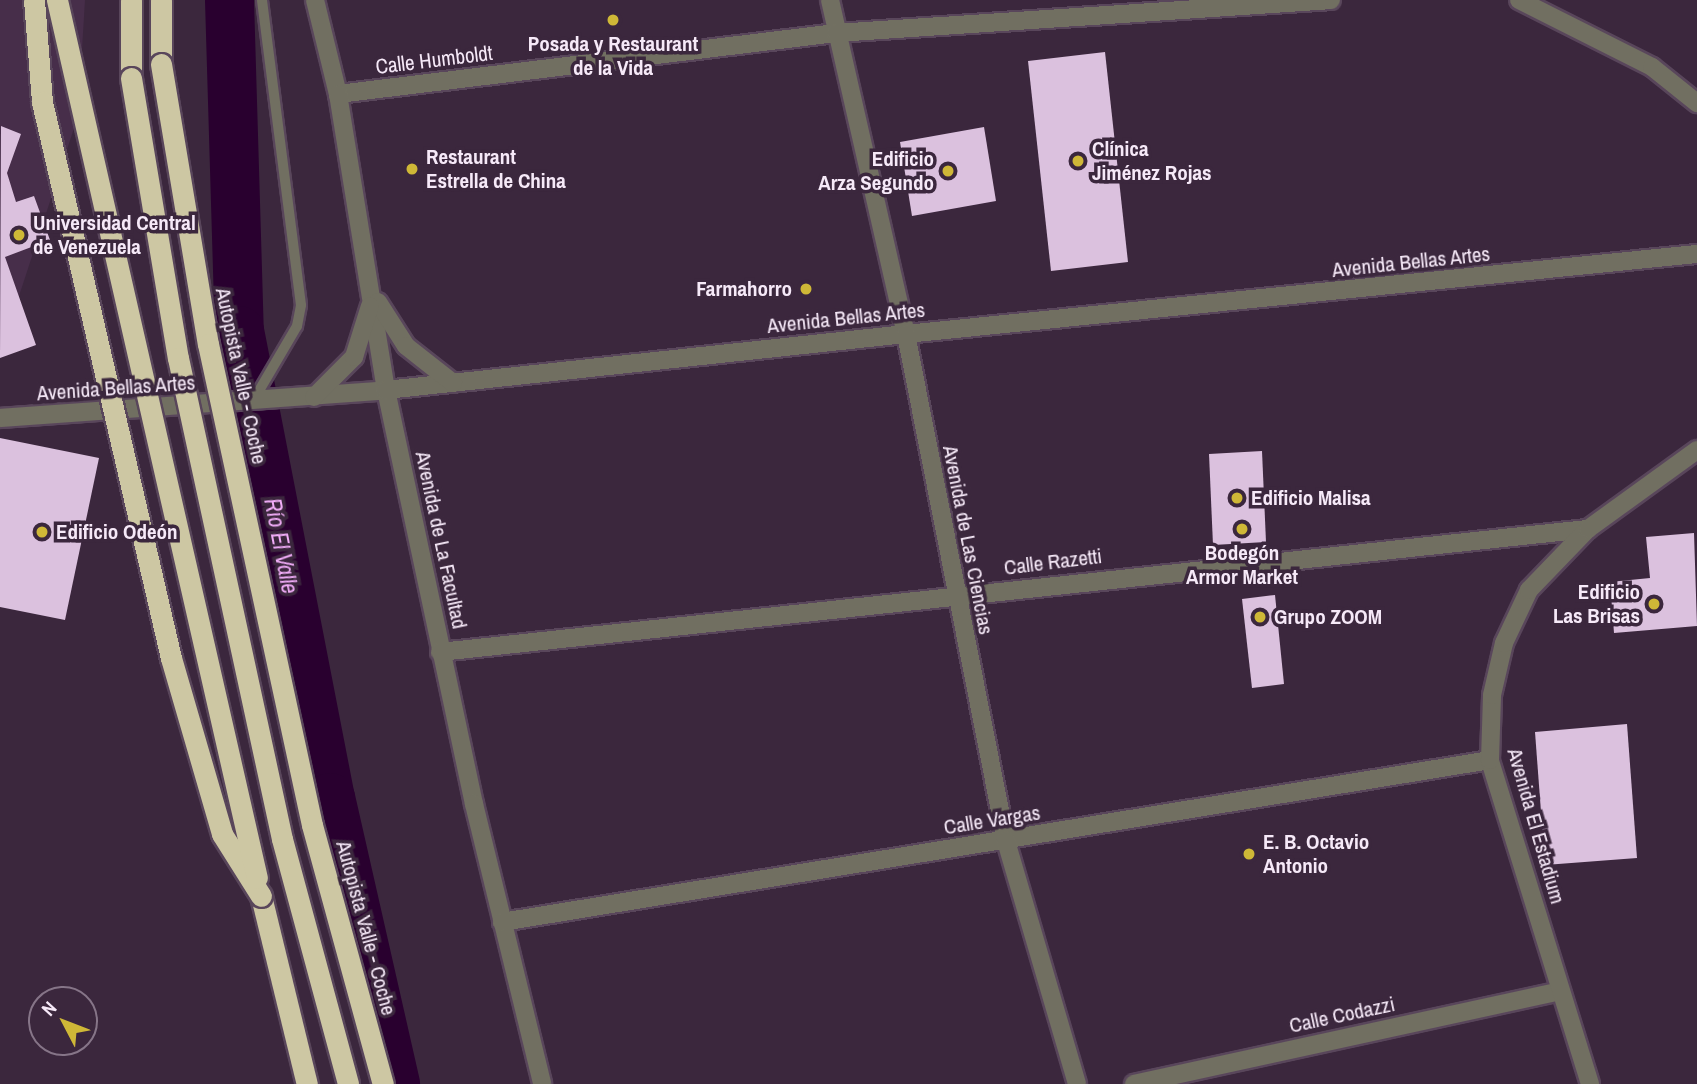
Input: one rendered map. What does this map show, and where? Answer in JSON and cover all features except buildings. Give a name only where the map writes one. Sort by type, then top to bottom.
[{"type":"highway","points":[[34,0],[42,102],[170,658],[222,834],[261,896]]},
{"type":"highway","points":[[57,0],[261,896],[307,1084]]},
{"type":"highway","points":[[131,0],[131,78],[144,174],[178,358],[282,839],[348,1084]]},
{"type":"highway","name":"Autopista Valle - Coche","points":[[161,0],[161,64],[174,160],[208,344],[312,825],[383,1084]]},
{"type":"street","name":"Avenida de La Facultad","points":[[315,0],[338,94],[373,293],[386,390],[440,652],[542,1084]]},
{"type":"street","name":"Avenida de Las Ciencias","points":[[830,0],[906,334],[955,596],[1006,841],[1077,1084]]},
{"type":"street","name":"Calle Humboldt","points":[[338,94],[836,33],[1331,0]]},
{"type":"street","points":[[1519,0],[1652,67],[1697,103]]},
{"type":"street","name":"Avenida Bellas Artes","points":[[0,418],[314,397],[1697,254]]},
{"type":"street","points":[[373,293],[406,346],[453,383]]},
{"type":"street","points":[[314,397],[354,357],[373,293]]},
{"type":"street","name":"Avenida El Estadium","points":[[1590,1084],[1490,760],[1492,695],[1504,643],[1529,590],[1588,528],[1697,450]]},
{"type":"street","name":"Calle Razetti","points":[[440,652],[1588,528]]},
{"type":"street","name":"Calle Vargas","points":[[502,922],[1490,760]]},
{"type":"street","name":"Calle Codazzi","points":[[1134,1084],[1560,991]]},
{"type":"lane","points":[[253,401],[296,326],[301,305],[262,0]]},
{"type":"shaded area","name":"Universidad Central de Venezuela","points":[[0,0],[85,0],[78,116],[0,354]]},
{"type":"waterway","name":"Río El Valle","points":[[229,0],[239,330],[330,797],[395,1084]]},
{"type":"place","name":"Posada y Restaurant de la Vida","points":[[613,20]]},
{"type":"place","name":"Clínica Jiménez Rojas","points":[[1078,161]]},
{"type":"place","name":"Restaurant Estrella de China","points":[[412,169]]},
{"type":"place","name":"Edificio Arza Segundo","points":[[948,171]]},
{"type":"place","name":"Universidad Central de Venezuela","points":[[19,235]]},
{"type":"place","name":"Farmahorro","points":[[806,289]]},
{"type":"place","name":"Edificio Malisa","points":[[1237,498]]},
{"type":"place","name":"Bodegón Armor Market","points":[[1242,529]]},
{"type":"place","name":"Edificio Odeón","points":[[42,532]]},
{"type":"place","name":"Edificio Las Brisas","points":[[1654,604]]},
{"type":"place","name":"Grupo ZOOM","points":[[1260,617]]},
{"type":"place","name":"E. B. Octavio Antonio","points":[[1249,854]]}]
